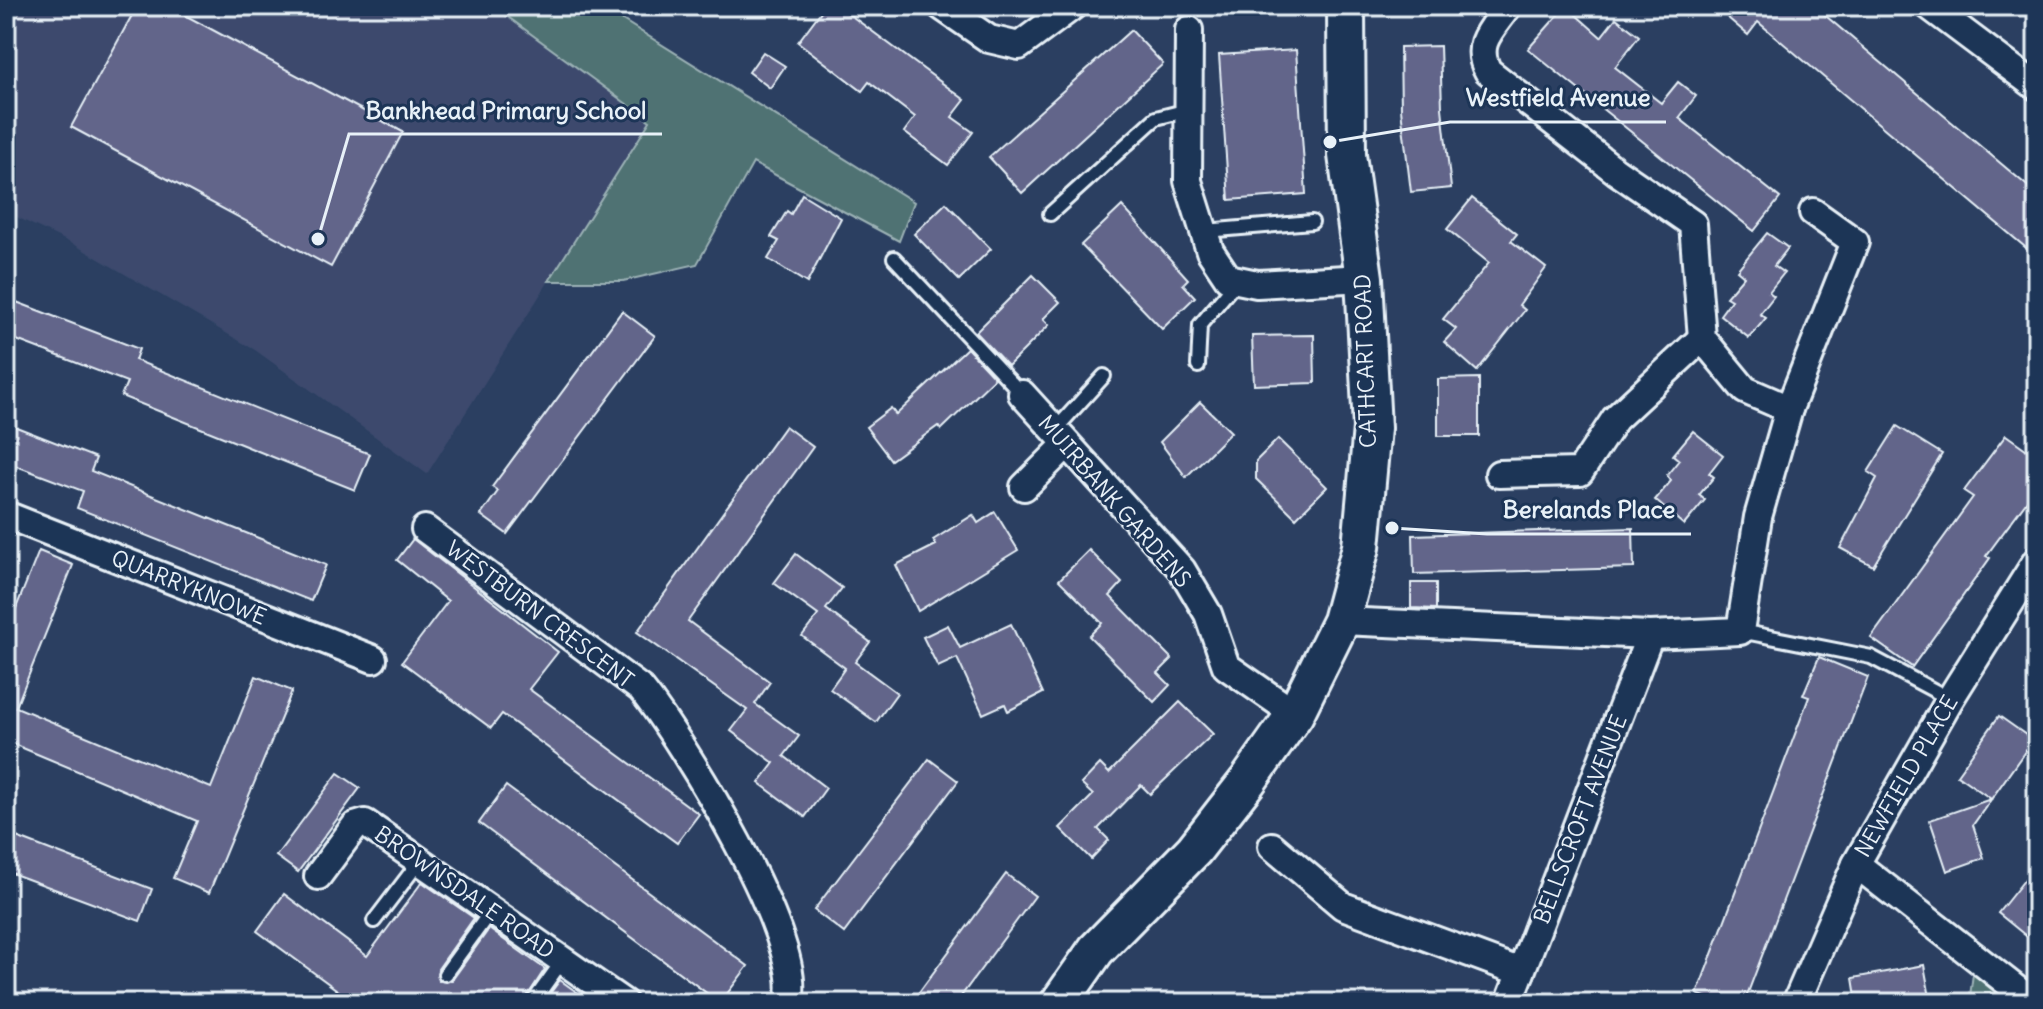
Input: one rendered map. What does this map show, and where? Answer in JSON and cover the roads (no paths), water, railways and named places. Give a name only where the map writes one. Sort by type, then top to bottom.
[{"type":"street","points":[[941,6],[989,39],[1019,46],[1073,6]]},
{"type":"street","name":"CATHCART ROAD","points":[[1059,1003],[1096,950],[1194,850],[1295,714],[1341,621],[1361,547],[1372,428],[1364,278],[1347,155],[1346,6]]},
{"type":"street","points":[[1508,6],[1481,43],[1480,56],[1488,71],[1616,171],[1693,224],[1702,338],[1745,390],[1789,409]]},
{"type":"street","points":[[1929,6],[2037,87]]},
{"type":"street","points":[[1189,30],[1188,181],[1210,251],[1228,278],[1257,284],[1364,278]]},
{"type":"street","points":[[1341,621],[1650,635],[1740,631],[1758,517],[1789,409],[1855,242],[1813,212]]},
{"type":"street","points":[[1499,474],[1580,472],[1615,419],[1702,338]]},
{"type":"street","name":"MUIRBANK GARDENS","points":[[1022,394],[1182,570],[1208,614],[1226,666],[1295,714]]},
{"type":"street","points":[[1024,487],[1060,438]]},
{"type":"street","name":"QUARRYKNOWE","points":[[6,515],[373,659]]},
{"type":"street","name":"WESTBURN CRESCENT","points":[[425,529],[641,689],[666,720],[743,853],[774,922],[793,989],[788,1003]]},
{"type":"street","name":"NEWFIELD PLACE","points":[[1796,1003],[1856,864],[1950,699],[2033,573]]},
{"type":"street","name":"BELLSCROFT AVENUE","points":[[1509,1003],[1650,635]]},
{"type":"street","name":"BROWNSDALE ROAD","points":[[318,876],[355,826],[365,823],[624,1003]]},
{"type":"street","points":[[1272,846],[1343,906],[1521,972]]},
{"type":"street","points":[[1856,864],[2034,1003]]},
{"type":"lane","points":[[1050,214],[1156,118],[1188,110]]},
{"type":"lane","points":[[1205,231],[1312,222]]},
{"type":"lane","points":[[894,258],[1022,394]]},
{"type":"lane","points":[[1198,366],[1200,325],[1237,281]]},
{"type":"lane","points":[[1060,438],[1104,376]]},
{"type":"lane","points":[[1740,631],[1871,657],[1950,699]]},
{"type":"lane","points":[[374,921],[419,862]]},
{"type":"lane","points":[[445,974],[491,911]]},
{"type":"lane","points":[[532,1003],[563,960]]},
{"type":"place","name":"Westfield Avenue","points":[[1330,142]]},
{"type":"place","name":"Bankhead Primary School","points":[[318,239]]},
{"type":"place","name":"Berelands Place","points":[[1392,528]]}]
